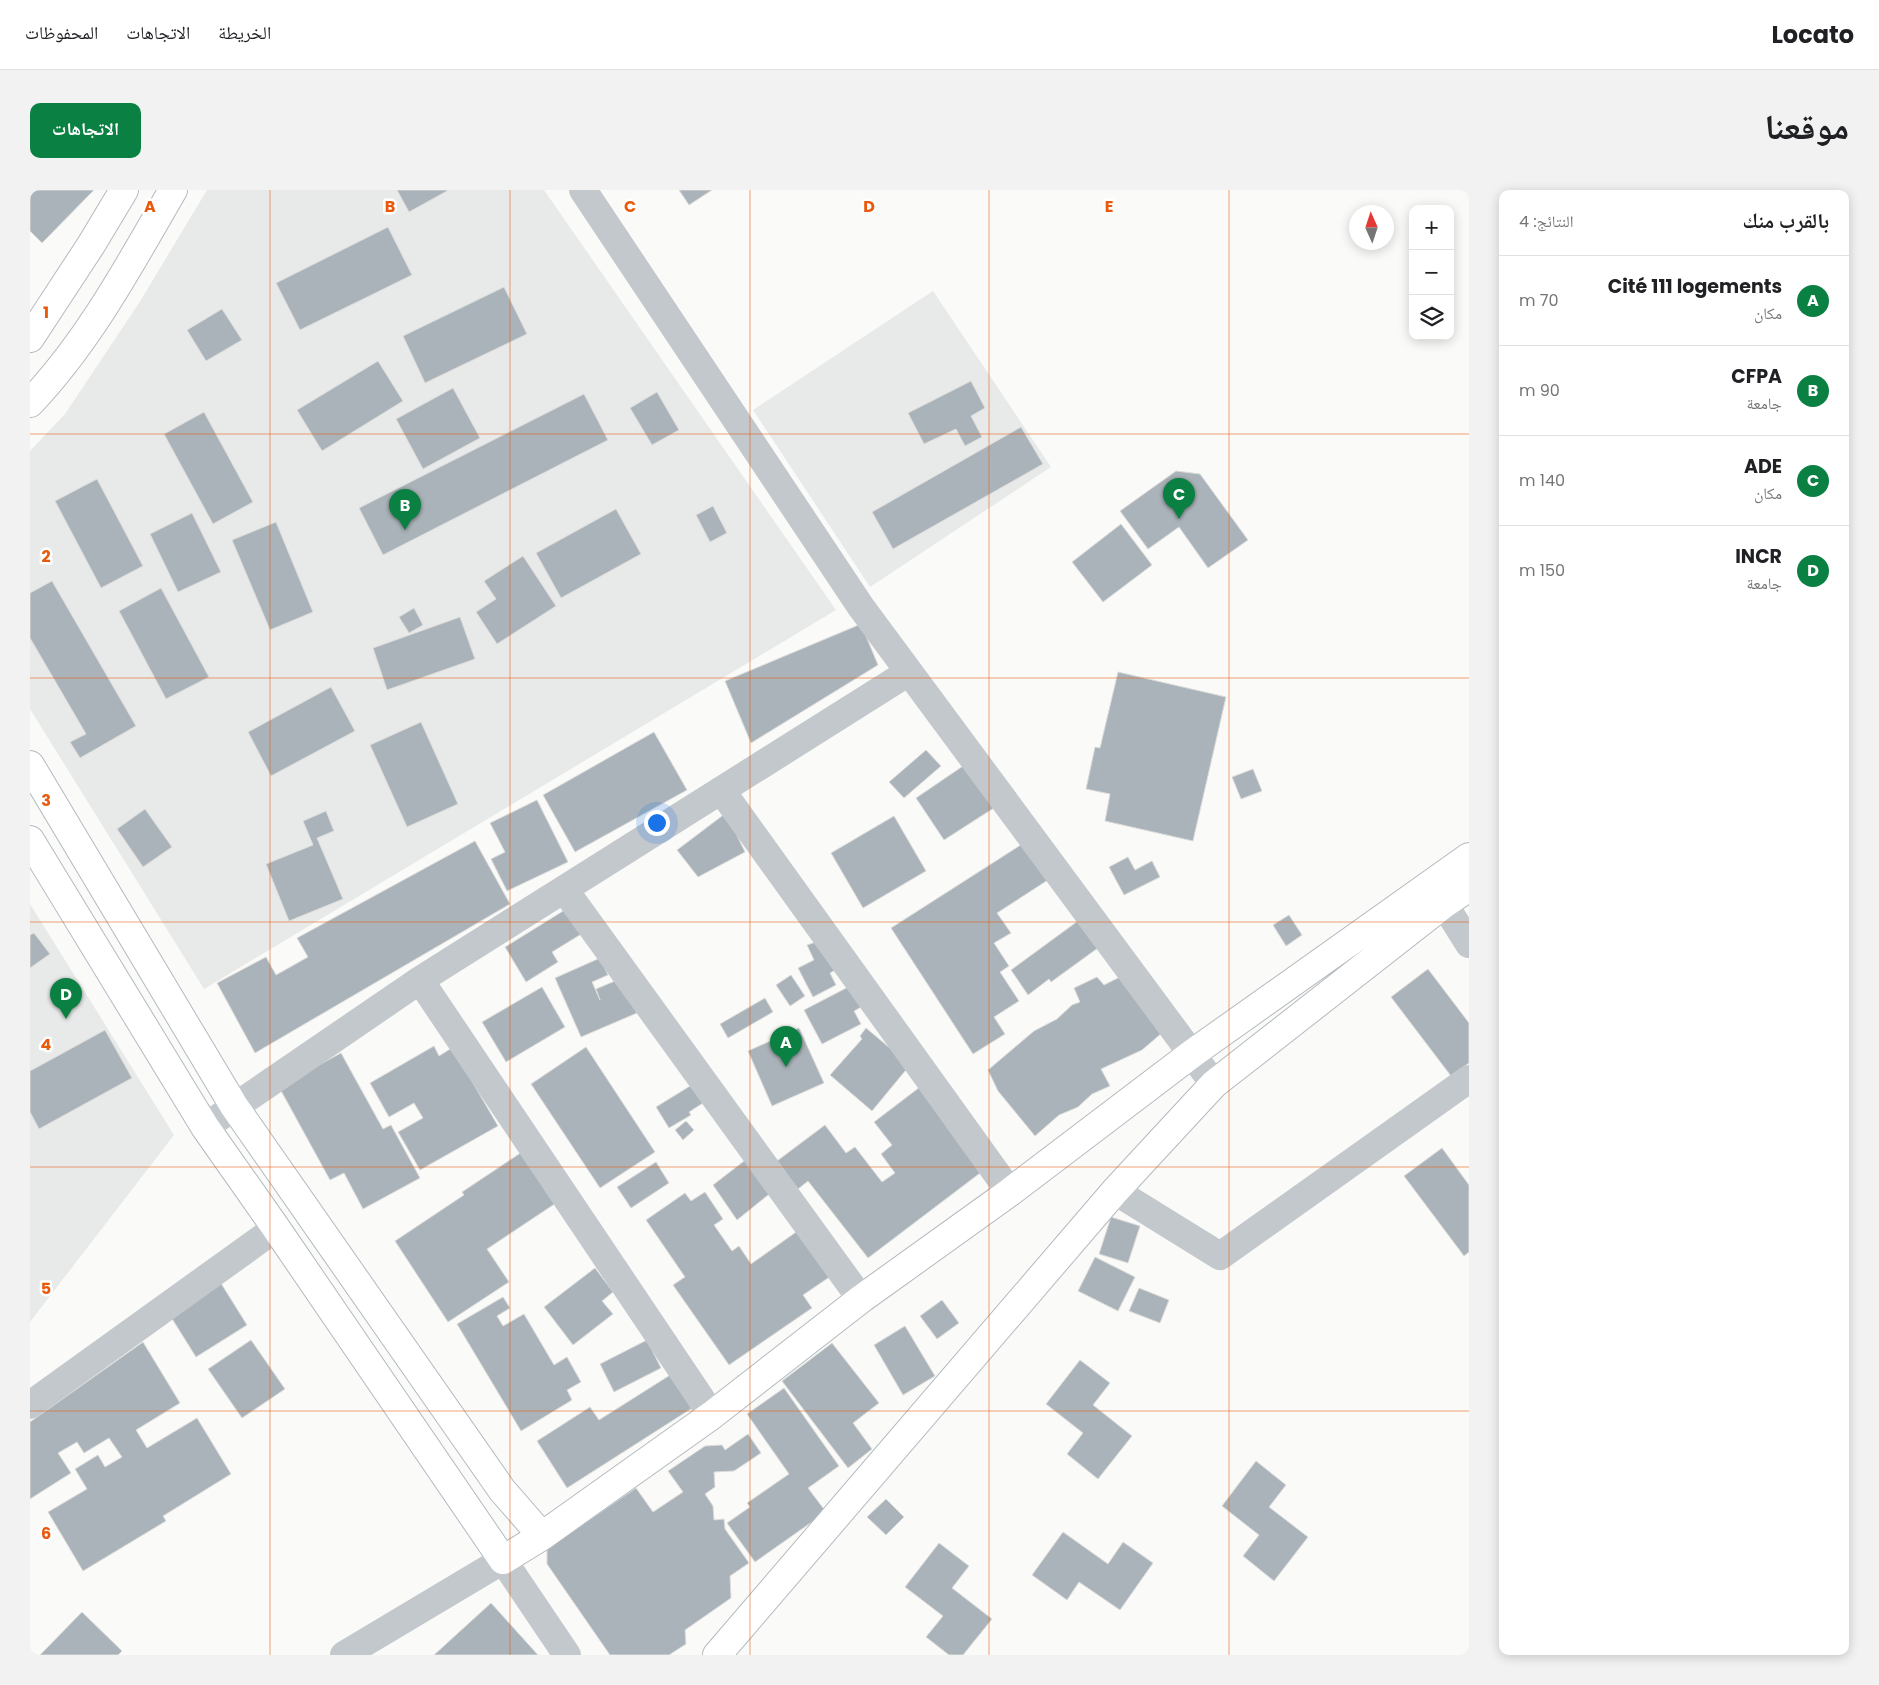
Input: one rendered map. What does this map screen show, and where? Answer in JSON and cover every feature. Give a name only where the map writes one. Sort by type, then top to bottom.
[{"type":"street","points":[[30,338],[91,245],[124,190]]},
{"type":"street","points":[[30,403],[82,340],[173,190]]},
{"type":"street","points":[[583,190],[861,607],[1193,1053],[1214,1084]]},
{"type":"street","points":[[204,1127],[420,980],[909,672]]},
{"type":"street","points":[[30,766],[234,1106],[502,1490],[542,1536]]},
{"type":"street","points":[[721,790],[1010,1192]]},
{"type":"street","points":[[30,840],[204,1127],[276,1228],[567,1655]]},
{"type":"street","points":[[344,1655],[542,1536],[712,1415],[861,1299],[1010,1192],[1193,1053],[1469,857]]},
{"type":"street","points":[[717,1655],[1115,1191],[1214,1084],[1444,904],[1469,887]]},
{"type":"street","points":[[564,889],[861,1299]]},
{"type":"street","points":[[1444,904],[1469,944]]},
{"type":"street","points":[[420,980],[712,1415]]},
{"type":"street","points":[[1115,1191],[1220,1256],[1469,1079]]},
{"type":"street","points":[[30,1405],[276,1228]]},
{"type":"shaded area","points":[[207,190],[544,190],[836,610],[204,989],[30,709],[30,451],[65,414],[139,303]]},
{"type":"shaded area","points":[[933,291],[1051,467],[870,587],[753,410]]},
{"type":"shaded area","points":[[30,904],[174,1135],[30,1322]]},
{"type":"building","points":[[30,190],[94,190],[42,243],[30,231]]},
{"type":"building","points":[[397,190],[447,190],[447,191],[409,212]]},
{"type":"building","points":[[679,190],[712,190],[689,205]]},
{"type":"building","points":[[388,227],[412,275],[300,330],[276,283]]},
{"type":"building","points":[[504,287],[527,334],[425,383],[403,336]]},
{"type":"building","points":[[222,309],[242,340],[206,361],[187,330]]},
{"type":"building","points":[[378,361],[403,401],[322,451],[297,410]]},
{"type":"building","points":[[971,381],[985,408],[971,416],[982,437],[965,446],[956,429],[924,444],[908,413]]},
{"type":"building","points":[[453,388],[480,438],[423,469],[396,419]]},
{"type":"building","points":[[657,392],[679,430],[652,445],[630,408]]},
{"type":"building","points":[[584,394],[608,440],[383,555],[359,508]]},
{"type":"building","points":[[204,412],[253,502],[213,524],[164,434]]},
{"type":"building","points":[[1021,427],[1043,464],[893,549],[872,512]]},
{"type":"building","points":[[1176,471],[1200,474],[1248,540],[1208,568],[1179,527],[1148,549],[1120,511]]},
{"type":"building","points":[[97,479],[143,566],[101,588],[55,501]]},
{"type":"building","points":[[713,506],[727,533],[710,542],[696,515]]},
{"type":"building","points":[[616,509],[641,554],[561,598],[536,553]]},
{"type":"building","points":[[192,513],[221,572],[178,592],[150,534]]},
{"type":"building","points":[[276,522],[313,612],[270,630],[232,540]]},
{"type":"building","points":[[1121,524],[1152,565],[1103,602],[1072,562]]},
{"type":"building","points":[[523,556],[556,606],[497,644],[476,612],[496,599],[484,581]]},
{"type":"building","points":[[52,581],[136,726],[80,758],[70,742],[86,734],[30,638],[30,593]]},
{"type":"building","points":[[161,588],[209,677],[166,699],[119,611]]},
{"type":"building","points":[[414,608],[423,625],[409,633],[399,617]]},
{"type":"building","points":[[460,617],[475,659],[387,690],[373,648]]},
{"type":"building","points":[[861,624],[878,665],[751,743],[725,681]]},
{"type":"building","points":[[1118,672],[1226,697],[1193,841],[1105,821],[1110,794],[1086,789],[1095,747],[1100,748]]},
{"type":"building","points":[[331,687],[355,731],[271,776],[248,732]]},
{"type":"building","points":[[421,722],[458,804],[407,827],[370,745]]},
{"type":"building","points":[[654,732],[687,790],[575,852],[543,795]]},
{"type":"building","points":[[926,750],[941,766],[904,798],[889,782]]},
{"type":"building","points":[[966,764],[1000,804],[944,840],[916,798]]},
{"type":"building","points":[[1253,769],[1262,791],[1241,799],[1232,777]]},
{"type":"building","points":[[537,800],[568,862],[507,891],[491,859],[505,852],[490,823]]},
{"type":"building","points":[[145,809],[172,847],[143,867],[117,829]]},
{"type":"building","points":[[326,811],[334,831],[317,838],[343,899],[289,921],[266,864],[313,845],[303,821]]},
{"type":"building","points":[[726,813],[745,852],[698,877],[677,850]]},
{"type":"building","points":[[894,816],[926,871],[863,908],[831,853]]},
{"type":"building","points":[[475,841],[510,904],[255,1053],[217,983],[266,957],[276,975],[308,957],[297,938]]},
{"type":"building","points":[[1027,841],[1051,878],[997,913],[1011,933],[994,943],[1009,966],[1000,972],[1019,1001],[994,1017],[1005,1034],[973,1054],[891,928]]},
{"type":"building","points":[[1128,857],[1135,870],[1152,861],[1160,877],[1124,895],[1109,867]]},
{"type":"building","points":[[568,908],[583,933],[552,952],[558,962],[526,982],[505,947]]},
{"type":"building","points":[[1289,915],[1302,935],[1286,946],[1273,925]]},
{"type":"building","points":[[1082,918],[1102,945],[1051,982],[1049,979],[1028,995],[1011,970]]},
{"type":"building","points":[[34,933],[50,954],[30,968],[30,935]]},
{"type":"building","points":[[822,940],[839,968],[830,973],[836,985],[813,997],[798,968],[814,960],[807,945]]},
{"type":"building","points":[[600,958],[608,975],[592,982],[600,1000],[596,989],[622,978],[637,1013],[581,1037],[555,978]]},
{"type":"building","points":[[1428,969],[1469,1023],[1469,1063],[1451,1076],[1391,997]]},
{"type":"building","points":[[791,975],[805,996],[790,1006],[776,985]]},
{"type":"building","points":[[1122,976],[1163,1032],[1142,1050],[1101,1069],[1110,1086],[1092,1094],[1078,1107],[1059,1115],[1035,1136],[998,1091],[988,1070],[1034,1031],[1057,1019],[1072,1005],[1080,1002],[1074,988],[1097,977],[1104,985]]},
{"type":"building","points":[[854,984],[865,1005],[854,1011],[861,1024],[822,1044],[804,1010]]},
{"type":"building","points":[[542,987],[565,1027],[506,1062],[482,1022]]},
{"type":"building","points":[[765,998],[773,1012],[728,1038],[720,1024]]},
{"type":"building","points":[[799,1028],[824,1083],[772,1106],[748,1051]]},
{"type":"building","points":[[866,1028],[910,1065],[872,1111],[830,1075],[862,1039],[860,1036]]},
{"type":"building","points":[[105,1030],[132,1078],[39,1129],[30,1112],[30,1071]]},
{"type":"building","points":[[434,1046],[439,1056],[455,1046],[466,1071],[498,1126],[420,1170],[398,1132],[423,1118],[414,1103],[389,1117],[370,1083]]},
{"type":"building","points":[[586,1047],[655,1152],[600,1188],[531,1084]]},
{"type":"building","points":[[341,1053],[383,1129],[391,1125],[420,1178],[363,1209],[344,1173],[330,1180],[279,1087]]},
{"type":"building","points":[[695,1083],[706,1101],[689,1112],[691,1115],[669,1128],[656,1107]]},
{"type":"building","points":[[920,1087],[984,1170],[868,1258],[808,1181],[798,1189],[777,1161],[825,1125],[846,1153],[855,1147],[882,1182],[895,1173],[881,1154],[892,1145],[874,1122]]},
{"type":"building","points":[[686,1121],[694,1130],[683,1140],[675,1130]]},
{"type":"building","points":[[1442,1148],[1469,1185],[1469,1252],[1464,1256],[1404,1176]]},
{"type":"building","points":[[522,1152],[556,1203],[487,1249],[509,1282],[448,1322],[395,1241],[464,1195],[462,1192]]},
{"type":"building","points":[[748,1158],[773,1191],[737,1220],[713,1185]]},
{"type":"building","points":[[656,1162],[669,1183],[631,1208],[617,1187]]},
{"type":"building","points":[[705,1192],[723,1219],[714,1225],[732,1251],[739,1246],[751,1264],[799,1230],[831,1276],[803,1295],[812,1308],[729,1365],[673,1285],[685,1277],[646,1220],[685,1193],[691,1201]]},
{"type":"building","points":[[1111,1217],[1140,1226],[1128,1263],[1099,1254]]},
{"type":"building","points":[[1095,1257],[1135,1277],[1118,1311],[1078,1291]]},
{"type":"building","points":[[595,1268],[613,1292],[602,1301],[613,1314],[573,1345],[544,1307]]},
{"type":"building","points":[[217,1277],[247,1325],[196,1357],[166,1309]]},
{"type":"building","points":[[1139,1288],[1169,1300],[1160,1323],[1129,1311]]},
{"type":"building","points":[[503,1297],[510,1308],[497,1316],[503,1326],[524,1314],[554,1365],[567,1357],[581,1382],[567,1390],[572,1400],[521,1431],[457,1324]]},
{"type":"building","points":[[942,1300],[959,1323],[937,1339],[920,1316]]},
{"type":"building","points":[[905,1326],[935,1376],[903,1395],[874,1345]]},
{"type":"building","points":[[251,1340],[285,1389],[242,1418],[208,1369]]},
{"type":"building","points":[[647,1340],[661,1368],[614,1392],[600,1364]]},
{"type":"building","points":[[143,1342],[180,1403],[136,1430],[147,1448],[197,1418],[231,1474],[163,1516],[166,1521],[83,1571],[48,1512],[87,1489],[75,1469],[98,1455],[105,1467],[122,1457],[109,1438],[84,1453],[77,1442],[58,1453],[71,1473],[30,1499],[30,1422]]},
{"type":"building","points":[[832,1343],[879,1403],[853,1423],[872,1449],[848,1468],[782,1381]]},
{"type":"building","points":[[1080,1360],[1110,1383],[1093,1405],[1132,1436],[1098,1479],[1067,1454],[1083,1433],[1046,1404]]},
{"type":"building","points":[[675,1372],[697,1405],[567,1488],[537,1441],[590,1407],[599,1420]]},
{"type":"building","points":[[784,1388],[839,1466],[808,1488],[826,1512],[755,1562],[727,1523],[750,1507],[747,1503],[789,1474],[747,1414]]},
{"type":"building","points":[[748,1434],[761,1453],[734,1471],[714,1472],[715,1487],[705,1494],[713,1506],[714,1520],[724,1519],[725,1529],[749,1563],[730,1576],[731,1598],[685,1630],[686,1644],[669,1655],[610,1655],[547,1564],[547,1549],[636,1488],[653,1512],[683,1492],[668,1471],[705,1446],[722,1445],[725,1450]]},
{"type":"building","points":[[1256,1461],[1286,1485],[1269,1507],[1308,1537],[1274,1581],[1243,1556],[1259,1535],[1222,1506]]},
{"type":"building","points":[[886,1499],[904,1517],[886,1535],[867,1517]]},
{"type":"building","points":[[1063,1532],[1108,1564],[1123,1542],[1153,1563],[1120,1610],[1079,1582],[1067,1600],[1032,1575]]},
{"type":"building","points":[[939,1543],[969,1566],[952,1588],[992,1619],[963,1655],[949,1655],[926,1637],[943,1616],[905,1587]]},
{"type":"building","points":[[491,1603],[538,1655],[434,1655]]},
{"type":"building","points":[[82,1612],[122,1651],[118,1655],[40,1655]]},
{"type":"place","name":"ADE","points":[[1179,519]]},
{"type":"place","name":"CFPA","points":[[405,530]]},
{"type":"place","name":"INCR","points":[[66,1019]]},
{"type":"place","name":"Cité 111 logements","points":[[786,1067]]}]
